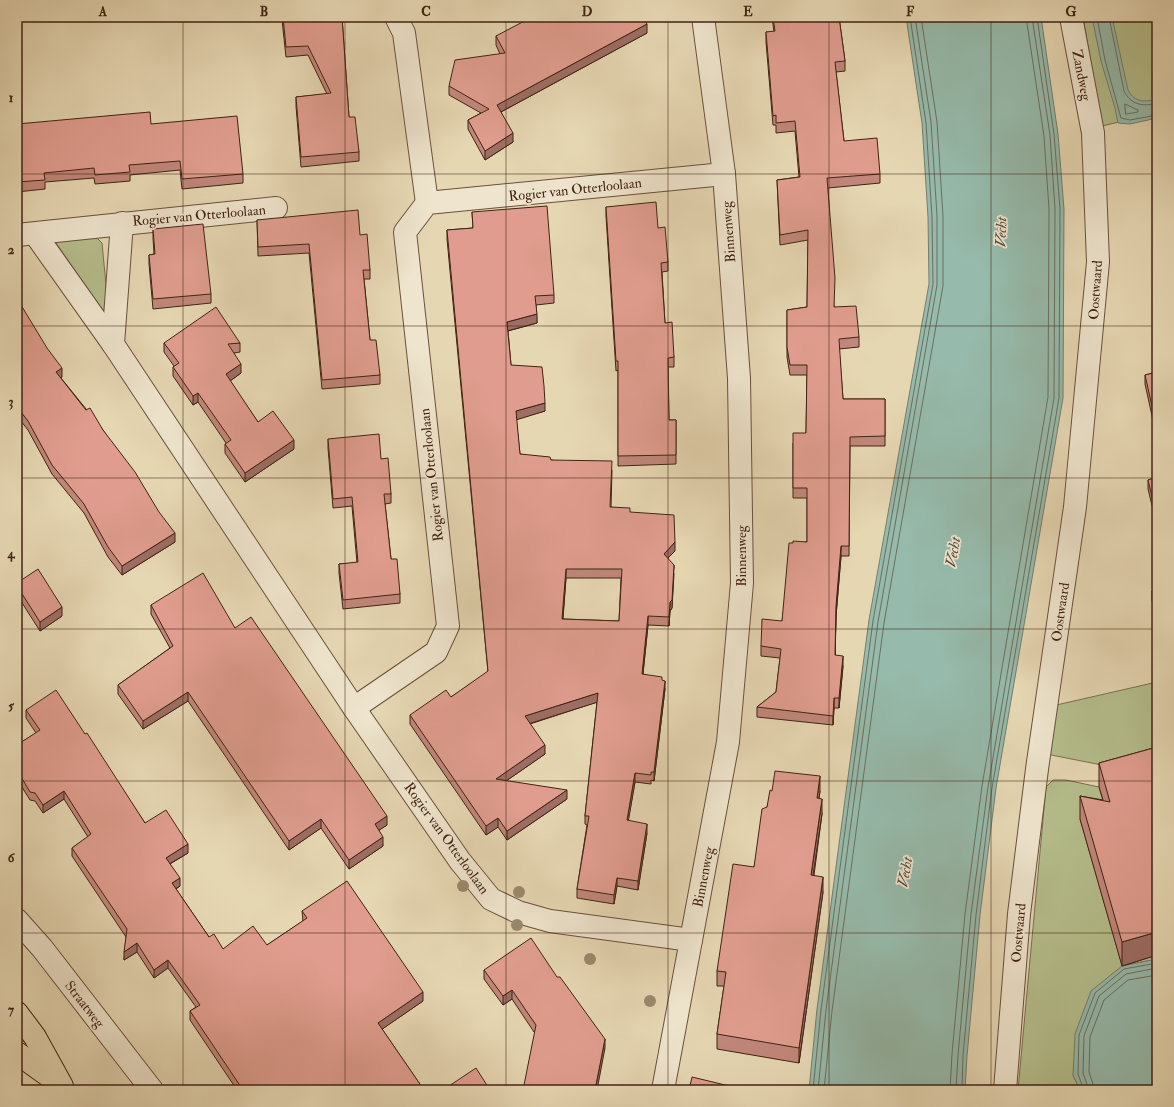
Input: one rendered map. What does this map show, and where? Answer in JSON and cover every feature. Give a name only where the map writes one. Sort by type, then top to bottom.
[{"type":"main road","points":[[17,1013],[35,1037],[64,1088]]},
{"type":"main road","points":[[17,1053],[64,1088]]},
{"type":"street","points":[[396,17],[404,33],[427,203]]},
{"type":"street","name":"Binnenweg","points":[[663,1090],[728,742],[742,583],[739,378],[724,174],[703,17]]},
{"type":"street","name":"Zandweg","points":[[1071,17],[1093,133]]},
{"type":"street","name":"Oostwaard","points":[[1005,1090],[1019,914],[1037,768],[1075,507],[1097,270],[1093,133]]},
{"type":"street","name":"Rogier van Otterloolaan","points":[[354,708],[436,652],[448,626],[405,232],[427,203],[724,174]]},
{"type":"street","name":"Rogier van Otterloolaan","points":[[26,234],[276,208]]},
{"type":"street","name":"Rogier van Otterloolaan","points":[[113,344],[122,223]]},
{"type":"street","name":"Rogier van Otterloolaan","points":[[26,234],[113,344],[354,708],[460,861],[491,899],[518,912],[550,921],[691,940]]},
{"type":"street","name":"Straatweg","points":[[17,920],[42,948],[152,1090]]},
{"type":"green space","points":[[1083,17],[1157,17],[1157,113],[1102,126]]},
{"type":"green space","points":[[91,235],[102,243],[108,306],[105,311],[102,309],[56,243],[56,238]]},
{"type":"green space","points":[[1157,682],[1157,754],[1107,766],[1046,754],[1052,706]]},
{"type":"green space","points":[[1053,780],[1066,780],[1099,787],[1106,812],[1080,819],[1122,965],[1157,955],[1157,959],[1122,966],[1073,1075],[1080,1090],[1018,1090],[1046,787]]},
{"type":"water","name":"Vecht","points":[[906,17],[1041,17],[1058,134],[1064,209],[1063,398],[996,788],[980,915],[965,1090],[809,1090],[817,1009],[869,620],[929,284],[928,217],[922,123]]},
{"type":"water","points":[[1092,17],[1112,17],[1128,90],[1137,99],[1148,101],[1157,99],[1157,118],[1130,124],[1118,123],[1101,61]]},
{"type":"water","points":[[1157,959],[1157,1090],[1080,1090],[1073,1075],[1075,1034],[1091,991],[1122,966]]},
{"type":"building","points":[[283,17],[342,17],[349,117],[355,117],[359,152],[301,157],[296,97],[331,93],[308,46],[286,47]]},
{"type":"building","points":[[532,17],[643,17],[647,24],[497,105],[513,133],[485,151],[468,120],[489,109],[449,86],[455,60],[505,53],[496,36]]},
{"type":"building","points":[[773,17],[839,17],[845,61],[835,62],[844,141],[877,138],[880,174],[827,178],[835,278],[834,307],[856,306],[859,337],[839,339],[843,399],[885,399],[885,436],[850,437],[849,546],[841,546],[836,606],[835,655],[843,656],[839,698],[834,698],[833,716],[757,707],[776,692],[781,649],[761,646],[762,619],[782,621],[789,543],[793,543],[793,541],[807,542],[807,488],[793,488],[793,433],[806,433],[807,365],[790,365],[787,347],[787,310],[807,307],[808,230],[780,235],[777,180],[800,177],[795,121],[776,123],[776,115],[773,116],[766,32],[775,31]]},
{"type":"building","points":[[150,112],[151,124],[237,116],[243,174],[182,179],[180,161],[129,165],[130,172],[95,175],[94,168],[44,173],[45,180],[17,182],[17,124]]},
{"type":"building","points":[[656,202],[658,228],[665,227],[668,262],[661,263],[665,323],[672,322],[674,357],[668,358],[669,420],[676,420],[676,455],[618,456],[618,361],[616,361],[606,207]]},
{"type":"building","points":[[547,206],[554,295],[535,296],[537,314],[507,322],[511,365],[542,367],[544,386],[545,403],[516,411],[520,454],[550,457],[551,460],[612,461],[610,507],[630,508],[630,512],[674,515],[675,542],[664,554],[674,565],[672,600],[670,602],[669,617],[648,616],[642,674],[662,677],[662,680],[665,681],[654,772],[651,772],[651,775],[635,773],[627,820],[647,824],[638,881],[617,878],[614,895],[577,889],[589,816],[585,816],[598,693],[525,716],[545,745],[496,779],[567,790],[507,831],[498,818],[486,826],[410,715],[446,690],[451,697],[488,671],[447,230],[473,228],[472,212]],"holes":[[[566,569],[622,569],[619,621],[562,619]]]},
{"type":"building","points":[[358,210],[360,235],[367,234],[370,270],[363,270],[370,340],[376,340],[380,375],[322,380],[309,244],[258,247],[257,220]]},
{"type":"building","points":[[203,224],[211,294],[153,299],[149,255],[155,254],[153,229]]},
{"type":"building","points":[[1154,250],[1157,250],[1157,261]]},
{"type":"building","points":[[17,300],[47,348],[62,368],[56,372],[86,410],[90,408],[103,430],[135,472],[159,512],[175,533],[122,566],[108,547],[84,504],[52,465],[28,421],[17,407]]},
{"type":"building","points":[[216,307],[240,343],[228,344],[241,364],[226,374],[258,422],[273,411],[294,440],[245,473],[225,444],[231,440],[198,393],[193,396],[173,367],[179,363],[164,343]]},
{"type":"building","points":[[1157,372],[1157,415],[1154,415],[1145,375]]},
{"type":"building","points":[[379,434],[381,459],[388,458],[391,494],[384,494],[391,559],[397,559],[400,594],[343,600],[339,564],[358,562],[352,497],[333,499],[328,439]]},
{"type":"building","points":[[1157,477],[1157,513],[1156,513],[1148,480]]},
{"type":"building","points":[[38,569],[62,607],[40,622],[17,586],[17,583]]},
{"type":"building","points":[[203,573],[235,628],[251,617],[387,816],[375,824],[383,837],[349,860],[321,819],[289,841],[188,692],[143,721],[118,685],[173,646],[151,605]]},
{"type":"building","points":[[1157,590],[1157,612],[1152,591]]},
{"type":"building","points":[[56,690],[85,734],[87,733],[145,823],[166,810],[188,844],[166,858],[180,878],[172,883],[209,937],[214,934],[223,949],[253,926],[267,945],[307,918],[302,911],[347,881],[423,992],[378,1023],[424,1090],[243,1090],[190,1011],[200,1005],[168,960],[154,970],[137,943],[124,952],[127,929],[72,848],[91,834],[64,791],[43,805],[35,793],[30,792],[17,770],[17,745],[40,730],[26,710]]},
{"type":"building","points":[[1157,747],[1157,932],[1122,942],[1080,796],[1110,802],[1099,763]]},
{"type":"building","points":[[775,771],[820,776],[817,798],[822,799],[811,875],[823,877],[799,1048],[717,1034],[726,972],[717,971],[733,864],[754,867],[762,809],[767,807],[770,790],[772,791]]},
{"type":"building","points":[[531,938],[557,977],[560,977],[605,1039],[595,1090],[523,1090],[536,1025],[512,990],[503,996],[484,970]]},
{"type":"building","points":[[476,1068],[490,1090],[443,1090]]},
{"type":"building","points":[[692,1077],[746,1090],[689,1090]]}]
